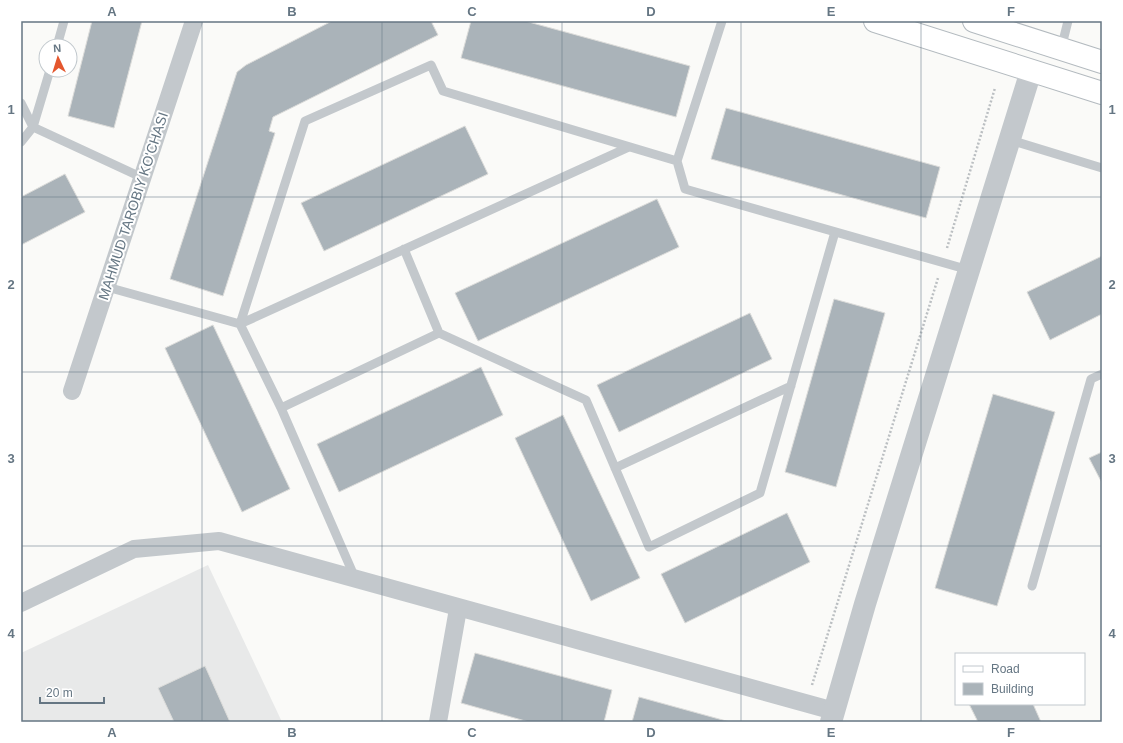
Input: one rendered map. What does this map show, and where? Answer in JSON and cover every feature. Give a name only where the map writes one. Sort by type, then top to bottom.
[{"type":"main road","points":[[875,21],[1102,93]]},
{"type":"main road","points":[[974,21],[1102,62]]},
{"type":"street","name":"MAHMUD TAROBIY KO'CHASI","points":[[72,391],[194,21]]},
{"type":"street","points":[[21,603],[134,549],[219,541],[355,578],[458,609],[806,704],[832,717],[865,604],[1031,71]]},
{"type":"street","points":[[439,722],[458,609]]},
{"type":"lane","points":[[59,38],[64,21]]},
{"type":"lane","points":[[722,21],[677,161],[685,189],[969,270]]},
{"type":"lane","points":[[1061,49],[1068,21]]},
{"type":"lane","points":[[355,578],[281,408],[240,324],[305,121],[432,65],[443,91],[677,161]]},
{"type":"lane","points":[[21,142],[33,127],[48,78]]},
{"type":"lane","points":[[21,103],[33,127],[143,178]]},
{"type":"lane","points":[[1010,140],[1102,168]]},
{"type":"lane","points":[[107,287],[240,324],[629,146]]},
{"type":"lane","points":[[404,249],[439,333],[586,400],[649,547],[760,493],[835,232]]},
{"type":"lane","points":[[281,408],[439,333]]},
{"type":"lane","points":[[1032,586],[1091,379],[1102,374]]},
{"type":"lane","points":[[615,468],[791,386]]},
{"type":"path","points":[[806,704],[995,88]]},
{"type":"shaded area","points":[[208,565],[282,722],[21,722],[21,653]]},
{"type":"building","points":[[92,21],[142,21],[114,128],[68,116]]},
{"type":"building","points":[[332,21],[431,21],[438,35],[273,117],[269,131],[275,133],[223,296],[170,279],[237,72],[246,65]]},
{"type":"building","points":[[471,21],[525,21],[690,66],[676,117],[461,58]]},
{"type":"building","points":[[726,108],[940,167],[926,218],[711,159]]},
{"type":"building","points":[[465,126],[488,174],[324,251],[301,203]]},
{"type":"building","points":[[65,174],[85,212],[21,245],[21,197]]},
{"type":"building","points":[[657,199],[679,247],[478,341],[455,293]]},
{"type":"building","points":[[1102,256],[1102,314],[1050,340],[1027,292]]},
{"type":"building","points":[[834,299],[885,313],[836,487],[785,472]]},
{"type":"building","points":[[750,313],[772,359],[619,432],[597,385]]},
{"type":"building","points":[[213,325],[290,489],[242,512],[165,348]]},
{"type":"building","points":[[481,367],[503,415],[339,492],[317,444]]},
{"type":"building","points":[[993,394],[1055,412],[997,606],[935,588]]},
{"type":"building","points":[[563,415],[640,578],[591,601],[515,438]]},
{"type":"building","points":[[1102,452],[1102,483],[1089,458]]},
{"type":"building","points":[[787,513],[810,562],[685,623],[661,574]]},
{"type":"building","points":[[475,653],[612,690],[604,722],[529,722],[461,703]]},
{"type":"building","points":[[205,666],[230,722],[174,722],[158,688]]},
{"type":"building","points":[[639,697],[730,722],[632,722]]},
{"type":"building","points":[[970,705],[1033,705],[1041,722],[978,722]]}]
